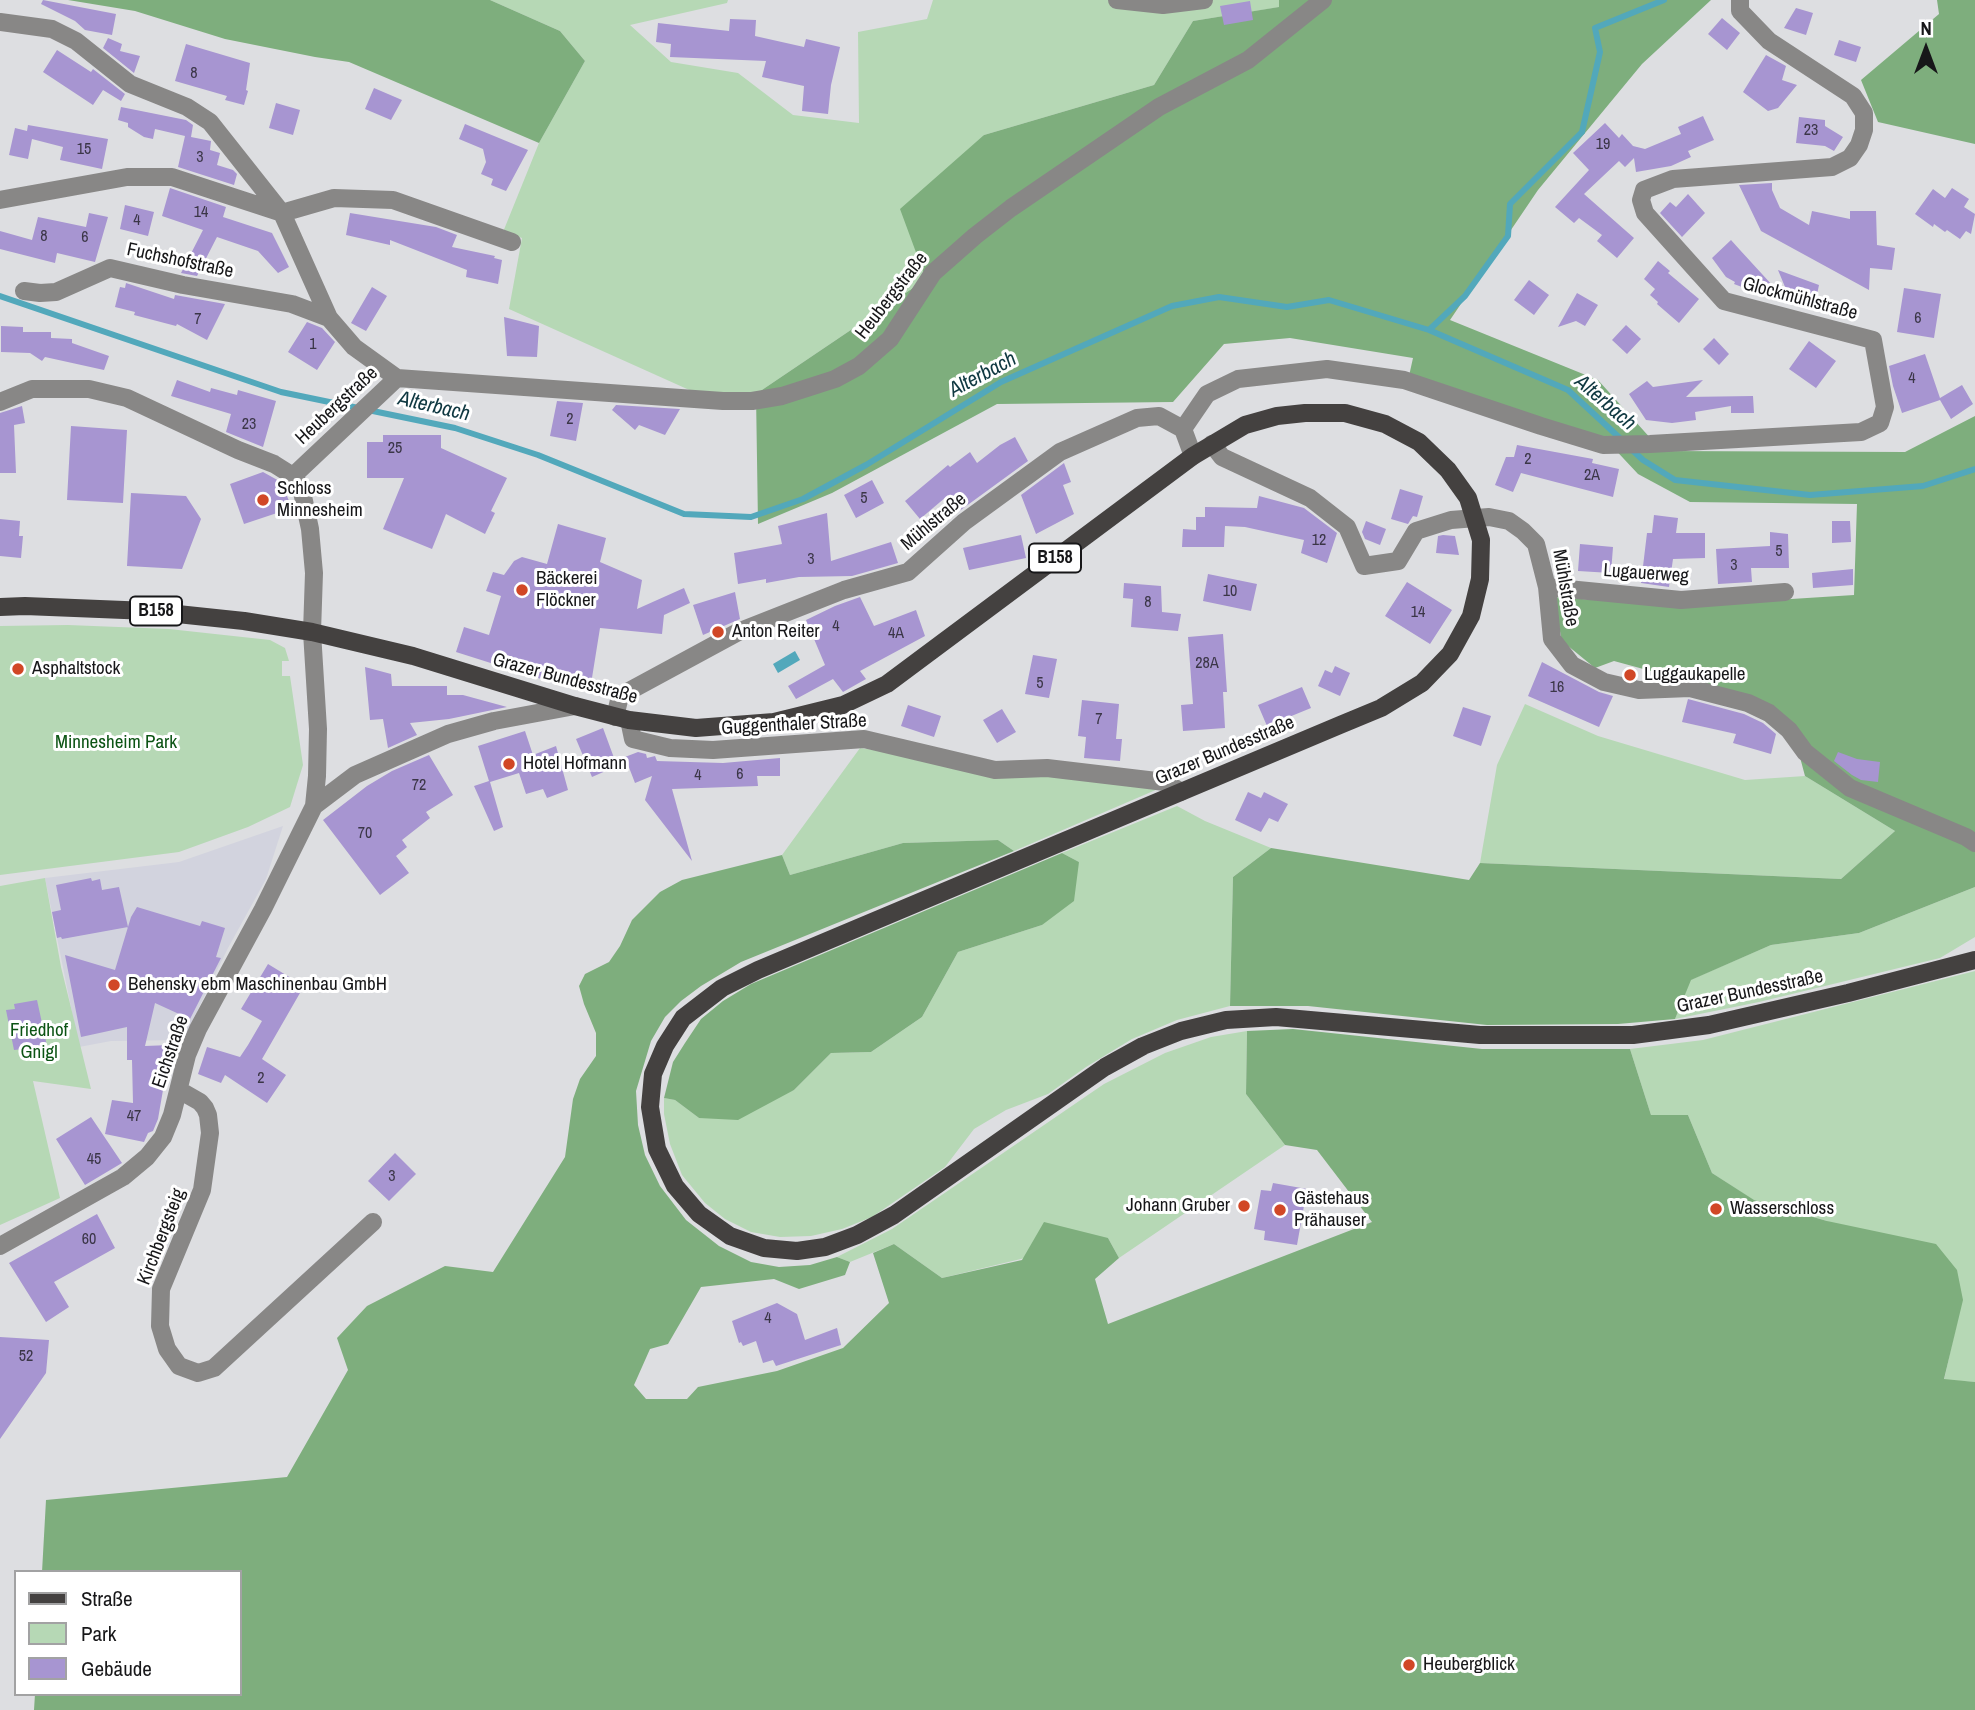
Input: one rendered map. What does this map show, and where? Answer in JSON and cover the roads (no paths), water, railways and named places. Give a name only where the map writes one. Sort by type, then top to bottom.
[{"type":"main road","name":"Grazer Bundesstraße","points":[[312,632],[413,656],[622,718],[696,728],[774,722],[843,705],[887,684],[1194,456],[1245,425],[1277,416],[1305,413],[1345,414],[1385,424],[1419,442],[1448,470],[1468,498],[1481,540],[1480,579],[1471,616],[1450,654],[1422,683],[1381,708],[793,954],[722,988],[684,1018],[665,1046],[653,1074],[650,1107],[657,1149],[675,1185],[699,1214],[730,1236],[764,1248],[797,1251],[825,1247],[857,1236],[894,1215],[1105,1068],[1143,1046],[1181,1031],[1226,1020],[1276,1017],[1480,1035],[1633,1035],[1709,1025],[1975,960]]},
{"type":"main road","name":"B158","points":[[0,607],[149,611],[244,621],[312,632]]},
{"type":"street","points":[[1117,0],[1163,5],[1204,0]]},
{"type":"street","name":"Heubergstraße","points":[[293,476],[397,378],[723,401],[752,401],[782,396],[835,379],[859,366],[890,339],[933,273],[1011,208],[1159,107],[1248,60],[1323,0]]},
{"type":"street","name":"Glockmühlstraße","points":[[1184,429],[1207,394],[1238,379],[1327,369],[1404,380],[1603,445],[1861,432],[1880,423],[1885,407],[1873,340],[1724,301],[1645,213],[1641,200],[1644,190],[1673,179],[1832,167],[1850,158],[1858,145],[1864,130],[1864,113],[1853,96],[1769,41],[1740,11],[1740,0]]},
{"type":"street","points":[[0,22],[52,29],[76,41],[130,84],[187,107],[210,122],[282,214],[330,318],[354,347],[397,378]]},
{"type":"street","points":[[0,200],[127,177],[172,177],[282,214],[334,198],[393,200],[512,242]]},
{"type":"street","name":"Fuchshofstraße","points":[[24,291],[56,292],[110,268],[183,285],[292,304],[330,318]]},
{"type":"street","points":[[0,402],[32,390],[89,389],[127,398],[274,464],[293,476],[301,487],[310,529],[313,573],[312,632]]},
{"type":"street","name":"Mühlstraße","points":[[622,718],[620,696],[740,631],[844,590],[908,572],[964,522],[1060,452],[1137,418],[1159,416],[1184,429]]},
{"type":"street","points":[[1184,429],[1194,456]]},
{"type":"street","name":"Mühlstraße","points":[[1212,444],[1222,457],[1310,498],[1347,527],[1364,566],[1398,561],[1416,531],[1451,520],[1489,517],[1509,522],[1536,544],[1547,587],[1552,639],[1572,665],[1604,682],[1639,690],[1690,688],[1748,703],[1769,713],[1789,730],[1805,752],[1850,788],[1975,843]]},
{"type":"street","name":"Lugauerweg","points":[[1547,587],[1681,600],[1784,592]]},
{"type":"street","name":"Eichstraße","points":[[0,1246],[110,1186],[135,1169],[163,1137],[172,1115],[187,1055],[198,1029],[264,909],[314,806],[318,729],[312,632]]},
{"type":"street","name":"Eichstraße","points":[[314,806],[355,775],[448,734],[494,720],[575,706]]},
{"type":"street","name":"Guggenthaler Straße","points":[[622,718],[634,739],[670,748],[713,750],[864,739],[995,771],[1060,770],[1165,782],[1181,792]]},
{"type":"street","name":"Kirchbergsteig","points":[[178,1090],[200,1101],[208,1115],[210,1133],[202,1190],[161,1289],[160,1326],[167,1349],[179,1366],[198,1373],[214,1368],[373,1222]]},
{"type":"water","points":[[795,651],[800,660],[778,673],[773,664]]},
{"type":"waterway","points":[[1429,330],[1465,296],[1508,236],[1510,204],[1582,132],[1600,52],[1595,28],[1664,0]]},
{"type":"waterway","name":"Alterbach","points":[[0,296],[281,392],[455,428],[538,455],[684,514],[751,517],[803,499],[866,465],[1001,382],[1172,306],[1219,297],[1287,307],[1329,300],[1429,330],[1568,390],[1623,441]]},
{"type":"waterway","name":"Alterbach","points":[[1631,449],[1675,480],[1810,495],[1923,486],[1975,469]]},
{"type":"place","name":"Schloss Minnesheim","points":[[263,500]]},
{"type":"place","name":"Bäckerei Flöckner","points":[[522,590]]},
{"type":"place","name":"Anton Reiter","points":[[718,632]]},
{"type":"place","name":"Asphaltstock","points":[[18,669]]},
{"type":"place","name":"Luggaukapelle","points":[[1630,675]]},
{"type":"place","name":"Hotel Hofmann","points":[[509,764]]},
{"type":"place","name":"Behensky ebm Maschinenbau GmbH","points":[[114,985]]},
{"type":"place","name":"Johann Gruber","points":[[1244,1206]]},
{"type":"place","name":"Wasserschloss","points":[[1716,1209]]},
{"type":"place","name":"Gästehaus Prähauser","points":[[1280,1210]]},
{"type":"place","name":"Heubergblick","points":[[1409,1665]]},
{"type":"park label","name":"Minnesheim Park","points":[[116,743]]},
{"type":"park label","name":"Friedhof Gnigl","points":[[39,1042]]}]
